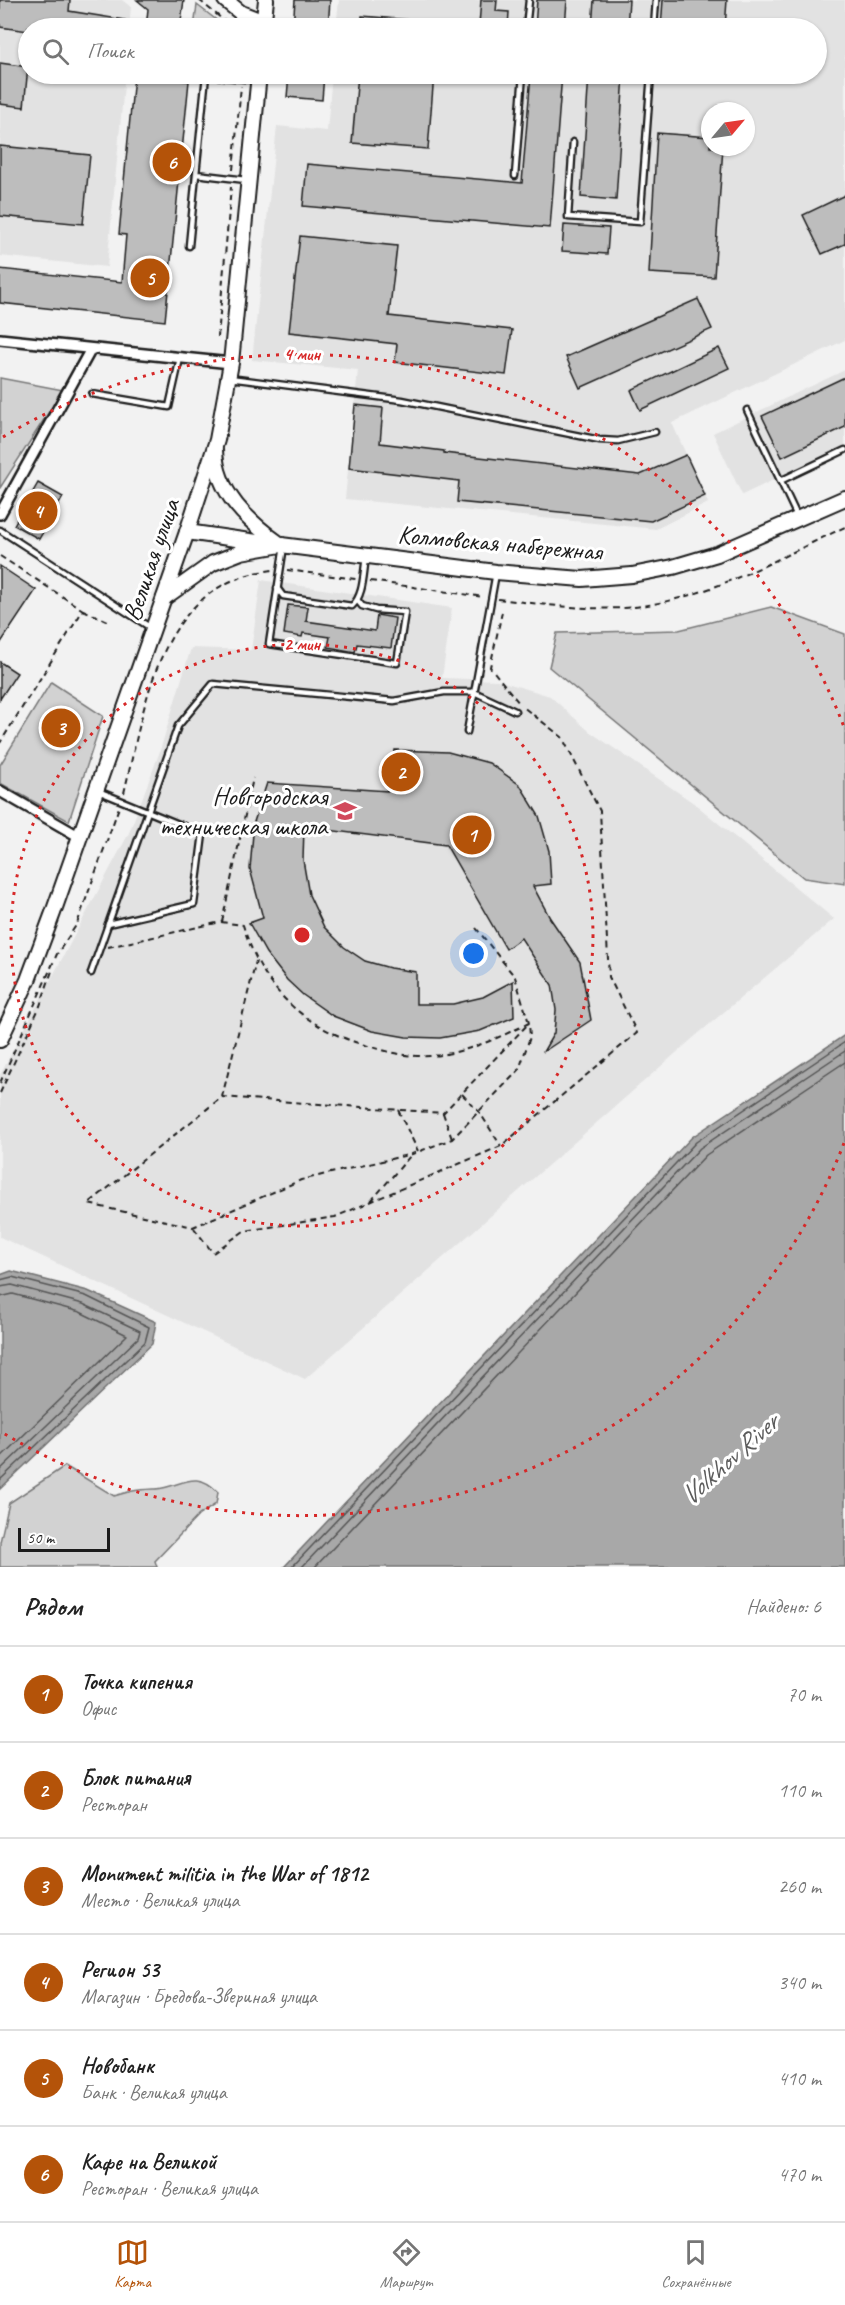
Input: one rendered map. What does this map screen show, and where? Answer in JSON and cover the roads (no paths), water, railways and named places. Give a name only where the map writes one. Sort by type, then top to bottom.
[{"type":"main road","points":[[225,0],[251,18]]},
{"type":"main road","points":[[265,18],[266,0]]},
{"type":"main road","name":"Великая улица","points":[[0,1040],[28,980],[80,837],[217,440],[230,378],[258,84]]},
{"type":"main road","points":[[217,440],[216,461],[224,487],[247,518],[283,545]]},
{"type":"main road","name":"Колмовская набережная","points":[[187,532],[496,572],[582,579],[657,571],[717,554],[845,498]]},
{"type":"main road","points":[[164,598],[213,562],[241,552],[283,545]]},
{"type":"street","points":[[0,339],[231,363]]},
{"type":"street","points":[[0,514],[91,349]]},
{"type":"street","points":[[0,791],[80,837]]},
{"type":"lane","points":[[527,18],[529,0]]},
{"type":"lane","points":[[655,18],[656,0]]},
{"type":"lane","points":[[189,246],[205,84]]},
{"type":"lane","points":[[515,176],[522,84]]},
{"type":"lane","points":[[573,142],[568,217],[640,222],[650,84]]},
{"type":"lane","points":[[196,174],[248,180]]},
{"type":"lane","points":[[92,394],[169,407],[180,358]]},
{"type":"lane","points":[[230,378],[402,400],[600,440],[618,441],[655,432]]},
{"type":"lane","points":[[747,410],[799,519]]},
{"type":"lane","points":[[780,481],[845,450]]},
{"type":"lane","points":[[0,530],[153,630]]},
{"type":"lane","points":[[283,545],[269,644],[397,663],[405,612],[376,610],[362,606],[358,601]]},
{"type":"lane","points":[[277,588],[284,596],[352,606],[358,601],[367,556]]},
{"type":"lane","points":[[467,732],[496,572]]},
{"type":"lane","points":[[91,973],[178,726],[213,684],[394,701],[444,692],[474,692],[515,711]]},
{"type":"lane","points":[[96,790],[203,834],[194,904],[108,924]]},
{"type":"water","name":"Volkhov River","points":[[845,1035],[845,1567],[284,1567],[692,1137]]},
{"type":"water","points":[[11,1271],[88,1291],[156,1322],[152,1344],[0,1489],[0,1275]]},
{"type":"place","name":"Кафе на Великой","points":[[172,162]]},
{"type":"place","name":"Новобанк","points":[[150,278]]},
{"type":"place","name":"Регион 53","points":[[38,511]]},
{"type":"place","name":"Monument militia in the War of 1812","points":[[61,728]]},
{"type":"place","name":"Блок питания","points":[[401,772]]},
{"type":"place","name":"Новгородская техническая школа","points":[[345,811]]},
{"type":"place","name":"Точка кипения","points":[[472,835]]}]
